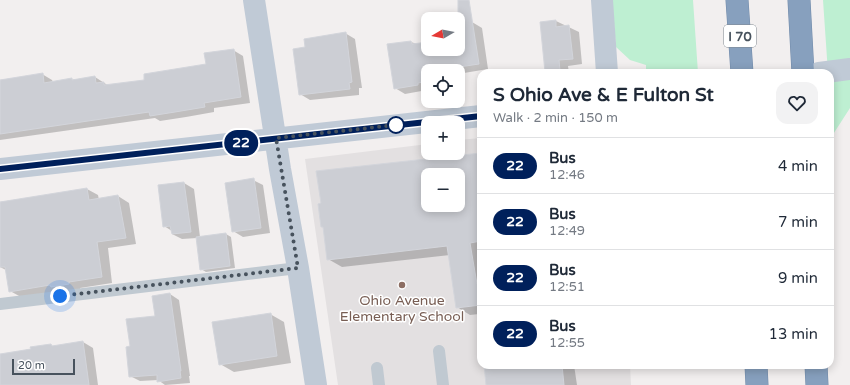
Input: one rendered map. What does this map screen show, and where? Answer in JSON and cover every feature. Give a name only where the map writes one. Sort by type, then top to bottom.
[{"type":"highway","name":"I 70","points":[[737,0],[742,69]]},
{"type":"highway","points":[[799,0],[803,69]]},
{"type":"highway","points":[[756,369],[757,385]]},
{"type":"highway","points":[[813,385],[815,369]]},
{"type":"highway","points":[[815,369],[817,385]]},
{"type":"street","points":[[254,0],[316,385]]},
{"type":"street","points":[[602,0],[607,69]]},
{"type":"street","points":[[834,71],[850,69]]},
{"type":"street","points":[[0,169],[477,116]]},
{"type":"lane","points":[[0,304],[298,268]]},
{"type":"lane","points":[[439,351],[444,385]]},
{"type":"lane","points":[[377,368],[380,385]]},
{"type":"shaded area","name":"Ohio Avenue Elementary School","points":[[477,138],[477,369],[630,369],[631,385],[338,385],[305,159],[421,145],[421,160],[465,160],[465,139]]},
{"type":"green space","points":[[612,0],[693,0],[698,69],[646,69],[646,65],[630,60],[616,47]]},
{"type":"green space","points":[[823,0],[850,0],[850,108],[834,133],[834,69],[828,69]]},
{"type":"building","points":[[458,0],[469,0],[479,64],[465,66],[465,64],[421,64],[421,82],[418,83],[418,85],[394,89],[387,44],[411,41],[412,44],[421,43],[421,56],[465,56],[465,12],[458,12]]},
{"type":"building","points":[[556,20],[556,27],[569,25],[573,59],[559,60],[560,69],[545,69],[540,22]]},
{"type":"building","points":[[346,32],[352,82],[349,83],[350,89],[299,95],[293,49],[305,47],[304,39]]},
{"type":"building","points":[[234,49],[241,97],[204,103],[205,107],[150,116],[149,112],[0,134],[0,80],[43,73],[44,83],[95,76],[96,83],[104,82],[104,85],[144,80],[144,74],[206,64],[204,53]]},
{"type":"building","points":[[477,153],[477,242],[470,243],[477,284],[477,305],[456,308],[447,246],[327,260],[323,227],[321,227],[318,204],[321,203],[316,171],[421,160],[465,160],[465,155]]},
{"type":"building","points":[[254,178],[261,228],[232,232],[225,183]]},
{"type":"building","points":[[184,182],[191,232],[172,234],[170,226],[163,227],[158,185]]},
{"type":"building","points":[[87,188],[89,200],[118,195],[126,238],[97,242],[102,277],[69,282],[69,284],[51,287],[50,285],[9,292],[5,267],[0,267],[0,202]]},
{"type":"building","points":[[226,233],[230,266],[200,270],[196,237]]},
{"type":"building","points":[[170,293],[181,378],[157,382],[157,375],[129,377],[126,347],[130,346],[126,319],[155,316],[152,296]]},
{"type":"building","points":[[271,313],[277,356],[219,365],[212,322]]},
{"type":"building","points":[[83,341],[89,385],[0,385],[0,354],[31,349],[30,347],[51,344],[52,346]]},
{"type":"building","points":[[484,369],[562,369],[564,385],[486,385]]},
{"type":"bus line","name":"22","points":[[0,169],[477,116]]},
{"type":"place","name":"Ohio Avenue Elementary School","points":[[402,285]]},
{"type":"route","points":[[60,296],[298,268],[280,169],[276,138],[396,125]]}]
